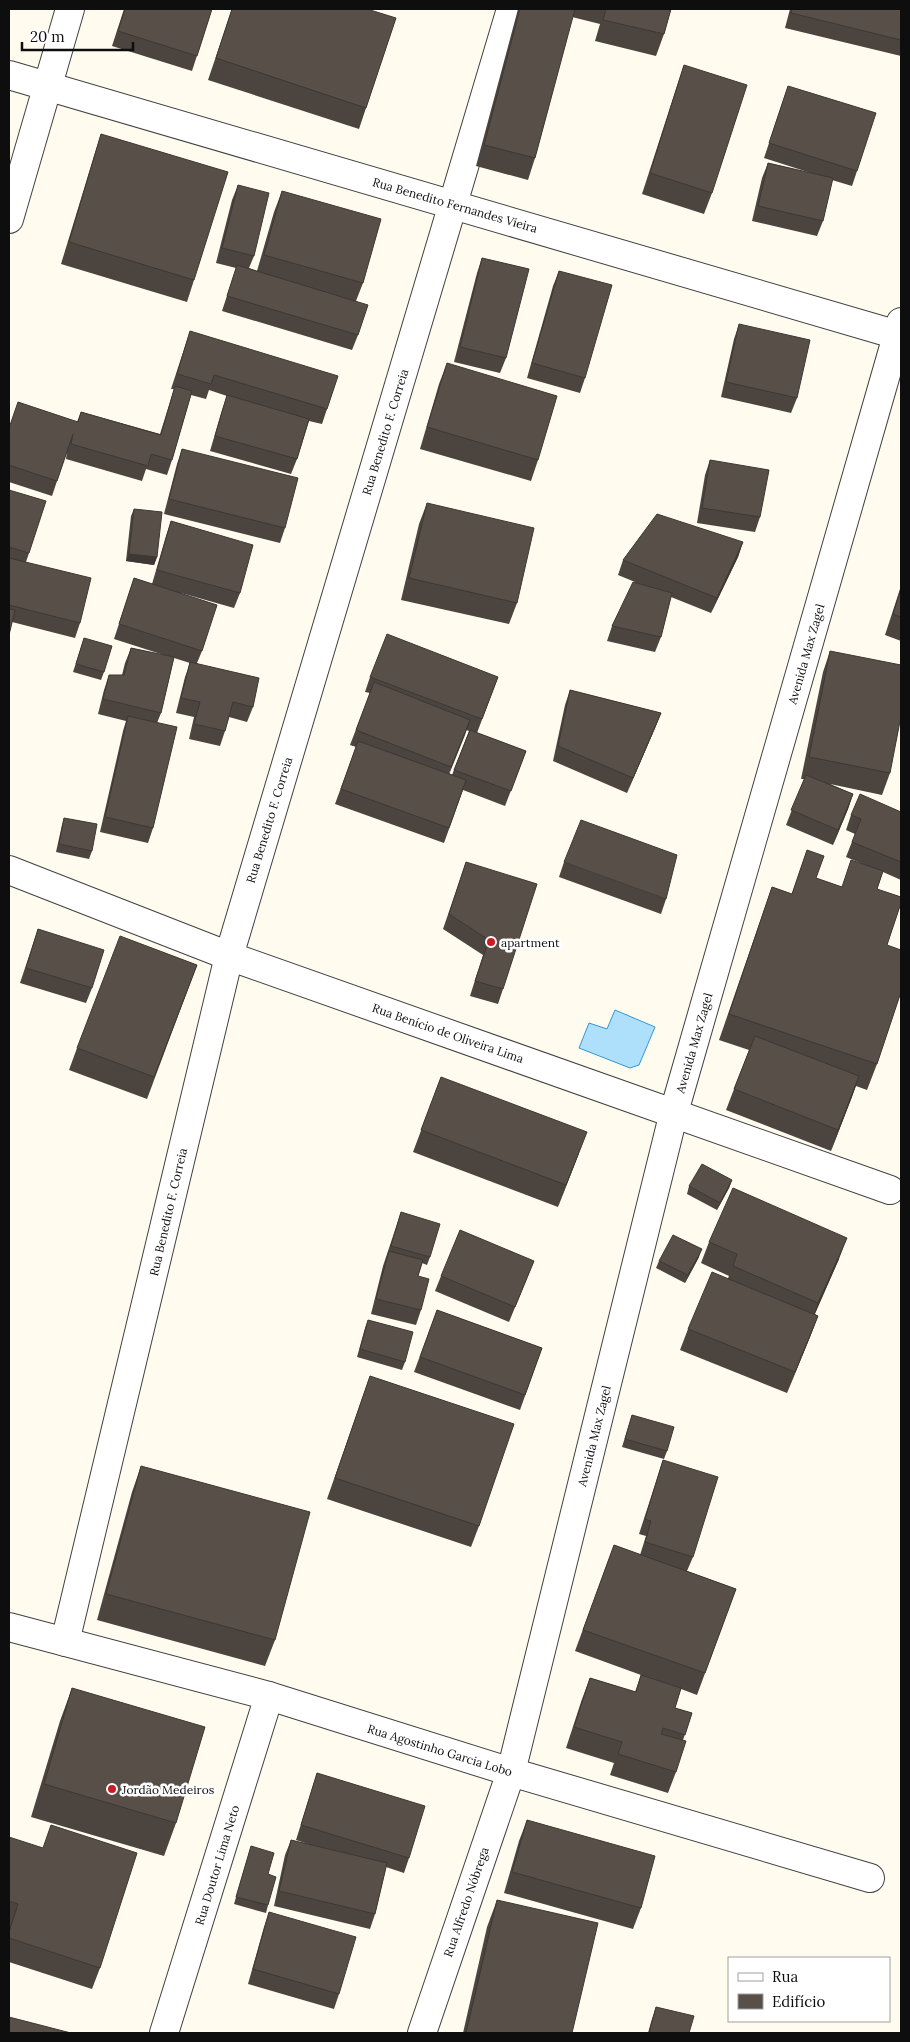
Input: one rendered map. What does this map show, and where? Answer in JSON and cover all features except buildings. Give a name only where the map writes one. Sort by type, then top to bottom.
[{"type":"street","points":[[9,219],[70,9]]},
{"type":"street","name":"Rua Benedito F. Correia","points":[[65,1642],[229,956],[511,9]]},
{"type":"street","name":"Rua Benedito Fernandes Vieira","points":[[9,75],[452,204],[900,331]]},
{"type":"street","name":"Avenida Max Zagel","points":[[511,1772],[674,1112],[900,331]]},
{"type":"street","name":"Rua Benício de Oliveira Lima","points":[[9,870],[52,885],[229,956],[890,1190]]},
{"type":"street","name":"Rua Agostinho Garcia Lobo","points":[[9,1627],[269,1696],[511,1772],[870,1878]]},
{"type":"street","name":"Rua Doutor Lima Neto","points":[[164,2033],[269,1696]]},
{"type":"street","name":"Rua Alfredo Nóbrega","points":[[422,2033],[511,1772]]},
{"type":"water","points":[[615,1010],[655,1027],[639,1065],[630,1068],[579,1048],[589,1023],[607,1029]]},
{"type":"place","name":"apartment","points":[[491,942]]},
{"type":"place","name":"Jordão Medeiros","points":[[112,1789]]}]
